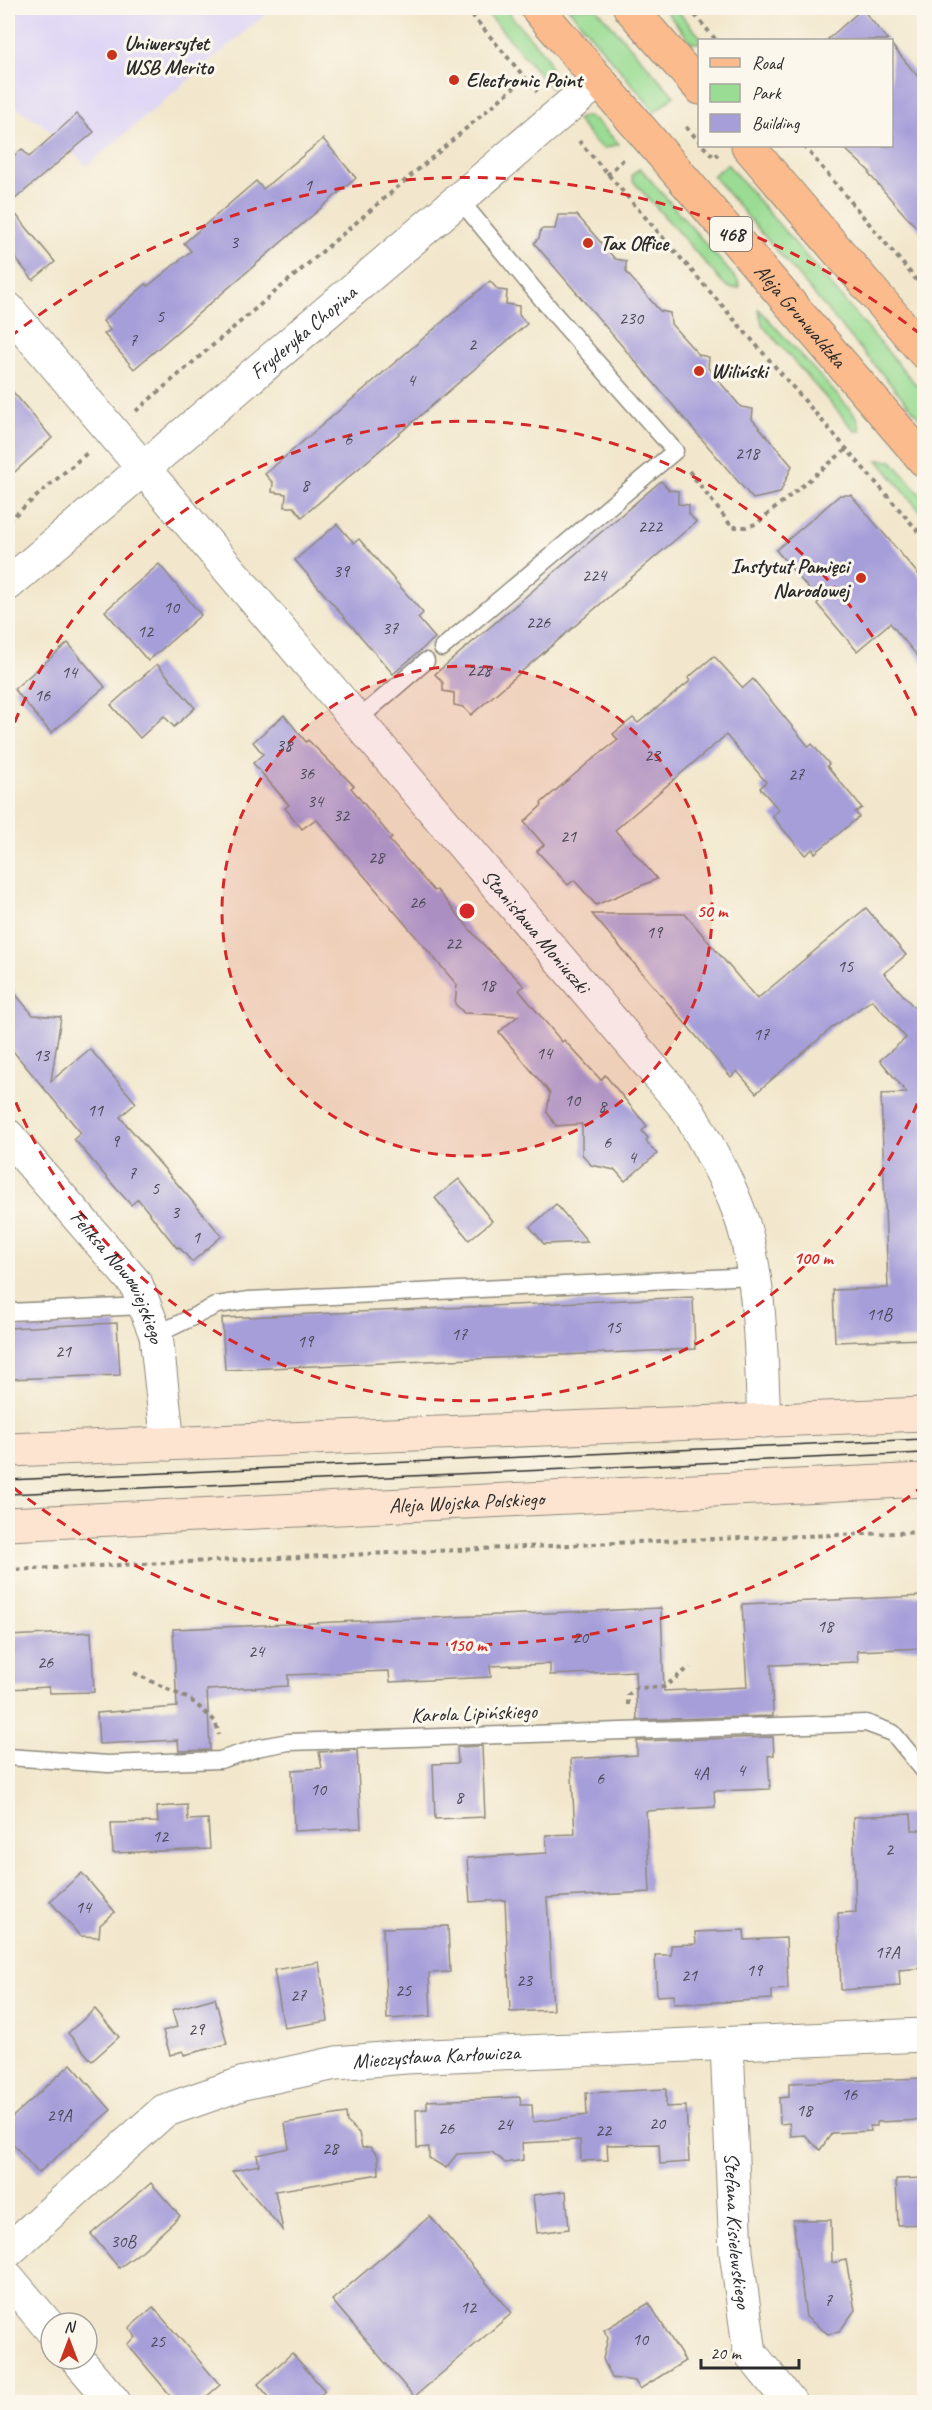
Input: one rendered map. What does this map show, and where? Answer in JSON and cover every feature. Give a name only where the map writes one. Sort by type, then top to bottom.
[{"type":"main road","name":"Aleja Grunwaldzka","points":[[537,8],[924,459]]},
{"type":"main road","points":[[630,8],[698,87]]},
{"type":"main road","points":[[734,148],[924,352]]},
{"type":"street","name":"Fryderyka Chopina","points":[[8,584],[599,80]]},
{"type":"street","points":[[8,309],[112,431]]},
{"type":"street","name":"Stanisława Moniuszki","points":[[112,431],[687,1109],[721,1168],[747,1237],[754,1276],[764,1421]]},
{"type":"street","name":"Feliksa Nowowiejskiego","points":[[8,1136],[136,1284],[150,1320],[168,1444]]},
{"type":"street","points":[[8,1450],[924,1414]]},
{"type":"street","name":"Aleja Wojska Polskiego","points":[[8,1524],[924,1480]]},
{"type":"street","name":"Mieczysława Karłowicza","points":[[8,2251],[164,2111],[244,2083],[336,2063],[406,2057],[924,2035]]},
{"type":"street","name":"Stefana Kisielewskiego","points":[[727,2045],[736,2252],[750,2353],[790,2403]]},
{"type":"street","points":[[8,2278],[39,2315]]},
{"type":"street","points":[[87,2371],[114,2403]]},
{"type":"lane","points":[[442,648],[675,450],[556,316],[459,199]]},
{"type":"lane","points":[[356,721],[426,662]]},
{"type":"lane","points":[[8,1312],[150,1320],[249,1300],[754,1276]]},
{"type":"lane","name":"Karola Lipińskiego","points":[[8,1757],[108,1764],[225,1759],[261,1747],[289,1742],[866,1723],[893,1733],[924,1771]]},
{"type":"path","points":[[466,8],[556,116],[848,448],[924,538]]},
{"type":"path","points":[[688,8],[715,39]]},
{"type":"path","points":[[8,521],[525,78]]},
{"type":"path","points":[[704,147],[714,157],[734,148]]},
{"type":"path","points":[[805,147],[924,289]]},
{"type":"path","points":[[607,175],[632,153]]},
{"type":"path","points":[[675,450],[732,527],[745,527],[756,524],[848,448]]},
{"type":"path","points":[[8,1570],[671,1540],[924,1532]]},
{"type":"path","points":[[629,1730],[628,1695],[637,1688],[664,1687],[690,1667]]},
{"type":"path","points":[[134,1673],[191,1700],[215,1721],[225,1759]]},
{"type":"shaded area","name":"Uniwersytet WSB Merito","points":[[8,8],[273,8],[87,166],[41,123],[8,103]]},
{"type":"shaded area","points":[[907,8],[924,8],[924,28]]},
{"type":"green space","points":[[483,8],[504,8],[547,57],[554,82],[551,88]]},
{"type":"green space","points":[[568,8],[596,8],[674,96],[655,112]]},
{"type":"green space","points":[[663,8],[675,8],[702,39],[698,39],[698,43],[692,43]]},
{"type":"green space","points":[[585,116],[595,120],[619,144],[604,149],[594,141],[577,120]]},
{"type":"green space","points":[[727,164],[924,394],[924,423],[713,176]]},
{"type":"green space","points":[[640,168],[738,281],[740,288],[730,288],[723,283],[633,181],[632,175]]},
{"type":"green space","points":[[758,308],[857,417],[861,431],[855,431],[763,326]]},
{"type":"green space","points":[[878,460],[892,461],[924,499],[924,516]]},
{"type":"building","points":[[862,9],[887,39],[828,39]]},
{"type":"building","points":[[893,46],[924,84],[924,235],[869,174],[870,172],[843,147],[893,147]]},
{"type":"building","points":[[77,114],[94,132],[8,205],[8,161],[22,149],[29,157]]},
{"type":"building","points":[[323,139],[356,178],[134,369],[104,334],[110,330],[103,321],[146,284],[148,286],[191,251],[184,243],[256,181],[263,189]]},
{"type":"building","points":[[8,205],[55,262],[33,280],[8,249]]},
{"type":"building","points":[[558,215],[577,215],[615,259],[626,261],[626,272],[660,311],[670,313],[671,324],[699,355],[709,357],[708,368],[741,407],[753,409],[752,419],[792,466],[780,493],[753,499],[534,243],[539,238],[541,229],[555,229]]},
{"type":"building","points":[[490,281],[498,290],[507,291],[506,304],[519,306],[519,315],[527,324],[302,517],[294,507],[285,507],[286,494],[272,492],[273,483],[265,474]]},
{"type":"building","points":[[8,386],[52,438],[8,478]]},
{"type":"building","points":[[661,481],[669,490],[678,491],[678,504],[689,505],[689,514],[696,522],[471,715],[463,707],[454,705],[454,693],[443,691],[443,683],[435,674]]},
{"type":"building","name":"Instytut Pamięci Narodowej","points":[[840,495],[851,495],[924,581],[924,664],[890,623],[857,651],[776,550]]},
{"type":"building","points":[[337,524],[354,543],[359,539],[423,613],[418,618],[435,638],[393,674],[295,560]]},
{"type":"building","points":[[159,564],[201,615],[148,661],[105,611]]},
{"type":"building","points":[[68,643],[105,687],[51,733],[14,689]]},
{"type":"building","points":[[714,656],[743,688],[753,679],[809,747],[812,744],[862,808],[855,812],[859,817],[815,853],[813,849],[805,855],[772,816],[779,810],[760,788],[766,782],[726,735],[615,830],[657,879],[596,905],[574,880],[568,885],[537,851],[544,845],[524,822],[542,805],[541,803],[618,740],[613,734],[633,718],[638,723],[690,681],[688,678]]},
{"type":"building","points":[[157,664],[195,708],[174,727],[164,716],[140,738],[111,705]]},
{"type":"building","points":[[284,715],[306,742],[308,740],[354,786],[351,788],[392,838],[389,840],[434,891],[437,890],[478,939],[524,986],[519,990],[562,1042],[564,1040],[601,1080],[605,1075],[647,1126],[642,1131],[648,1138],[646,1141],[657,1154],[625,1181],[615,1170],[591,1165],[582,1154],[582,1124],[556,1126],[547,1112],[550,1093],[499,1032],[518,1016],[464,1013],[455,1004],[457,985],[316,819],[302,829],[285,808],[289,805],[253,763],[263,754],[253,742]]},
{"type":"building","points":[[866,908],[906,955],[884,973],[924,1019],[924,1223],[922,1223],[924,1339],[835,1342],[833,1290],[888,1288],[881,1094],[907,1093],[880,1060],[906,1038],[872,1000],[834,1026],[756,1093],[737,1071],[731,1077],[592,914],[685,914],[757,999]]},
{"type":"building","points":[[8,985],[33,1015],[61,1017],[51,1081],[90,1049],[136,1103],[120,1117],[222,1236],[192,1262],[179,1247],[177,1248],[138,1199],[131,1205],[107,1178],[74,1139],[81,1133],[8,1045]]},
{"type":"building","points":[[459,1179],[492,1221],[469,1240],[435,1198]]},
{"type":"building","points":[[556,1204],[588,1242],[544,1244],[530,1227]]},
{"type":"building","points":[[693,1297],[695,1349],[225,1370],[222,1318]]},
{"type":"building","points":[[117,1323],[120,1375],[8,1379],[8,1328]]},
{"type":"building","points":[[924,1596],[924,1648],[857,1651],[858,1662],[771,1665],[773,1716],[637,1720],[635,1671],[550,1675],[550,1664],[490,1666],[491,1677],[390,1682],[389,1671],[288,1675],[288,1686],[207,1690],[210,1750],[179,1751],[178,1740],[99,1744],[97,1713],[177,1707],[173,1629],[661,1608],[664,1691],[747,1687],[742,1604]]},
{"type":"building","points":[[91,1632],[94,1692],[50,1693],[49,1687],[8,1689],[8,1636]]},
{"type":"building","points":[[773,1737],[774,1755],[768,1756],[770,1789],[714,1791],[715,1807],[646,1811],[650,1892],[547,1898],[553,2010],[510,2012],[505,1900],[470,1902],[467,1858],[547,1853],[546,1835],[575,1834],[571,1759],[637,1755],[637,1741]]},
{"type":"building","points":[[482,1746],[485,1817],[435,1819],[433,1764],[458,1763],[457,1747]]},
{"type":"building","points":[[357,1750],[361,1828],[294,1831],[292,1770],[322,1768],[319,1752]]},
{"type":"building","points":[[187,1805],[188,1820],[208,1819],[210,1849],[113,1853],[111,1823],[158,1822],[157,1807]]},
{"type":"building","points":[[911,1814],[912,1830],[923,1830],[924,1968],[899,1970],[900,1986],[841,1990],[838,1913],[856,1912],[853,1817]]},
{"type":"building","points":[[82,1873],[115,1912],[100,1925],[99,1937],[80,1936],[50,1901]]},
{"type":"building","points":[[448,1926],[450,1972],[429,1973],[431,2016],[387,2019],[383,1928]]},
{"type":"building","points":[[744,1930],[745,1940],[786,1938],[788,1989],[772,1990],[772,1999],[723,2002],[674,2004],[674,1995],[657,1996],[655,1955],[671,1955],[671,1945],[696,1944],[695,1932]]},
{"type":"building","points":[[319,1962],[328,2021],[284,2028],[274,1970]]},
{"type":"building","points":[[215,1998],[227,2044],[184,2055],[183,2051],[170,2055],[163,2031],[177,2027],[172,2010]]},
{"type":"building","points":[[95,2009],[119,2037],[92,2061],[68,2033]]},
{"type":"building","points":[[71,2064],[111,2110],[38,2173],[8,2138],[8,2121]]},
{"type":"building","points":[[924,2078],[924,2120],[877,2122],[877,2126],[870,2126],[871,2131],[832,2133],[820,2150],[805,2135],[791,2136],[789,2123],[780,2124],[779,2098],[789,2097],[789,2083]]},
{"type":"building","points":[[666,2089],[666,2107],[686,2106],[689,2162],[660,2164],[659,2144],[607,2145],[608,2160],[581,2161],[580,2140],[522,2143],[523,2160],[505,2163],[492,2152],[457,2154],[446,2168],[429,2158],[429,2147],[417,2148],[416,2110],[427,2109],[427,2101],[520,2097],[521,2105],[532,2105],[533,2122],[587,2115],[586,2093]]},
{"type":"building","points":[[346,2113],[347,2122],[359,2133],[362,2148],[370,2147],[378,2156],[379,2174],[275,2191],[283,2230],[232,2171],[259,2165],[257,2155],[289,2148],[285,2123]]},
{"type":"building","points":[[924,2178],[924,2224],[898,2225],[896,2179]]},
{"type":"building","points":[[151,2183],[180,2216],[143,2250],[119,2268],[91,2234]]},
{"type":"building","points":[[566,2191],[569,2229],[537,2233],[533,2195]]},
{"type":"building","points":[[430,2216],[512,2313],[414,2397],[332,2300]]},
{"type":"building","points":[[793,2220],[831,2220],[832,2263],[846,2260],[855,2310],[839,2332],[828,2334],[806,2317]]},
{"type":"building","points":[[649,2303],[685,2361],[640,2389],[635,2381],[612,2378],[603,2359],[608,2338],[604,2330]]},
{"type":"building","points":[[153,2307],[220,2385],[199,2403],[177,2403],[127,2344],[136,2337],[129,2328]]},
{"type":"building","points":[[292,2353],[325,2391],[311,2403],[274,2403],[258,2384]]},
{"type":"tram line","points":[[8,1480],[924,1439]]},
{"type":"tram line","points":[[8,1494],[924,1453]]},
{"type":"place","name":"Uniwersytet WSB Merito","points":[[112,55]]},
{"type":"place","name":"Electronic Point","points":[[454,80]]},
{"type":"place","name":"Tax Office","points":[[588,243]]},
{"type":"place","name":"Wiliński","points":[[699,371]]},
{"type":"place","name":"Instytut Pamięci Narodowej","points":[[861,578]]}]
